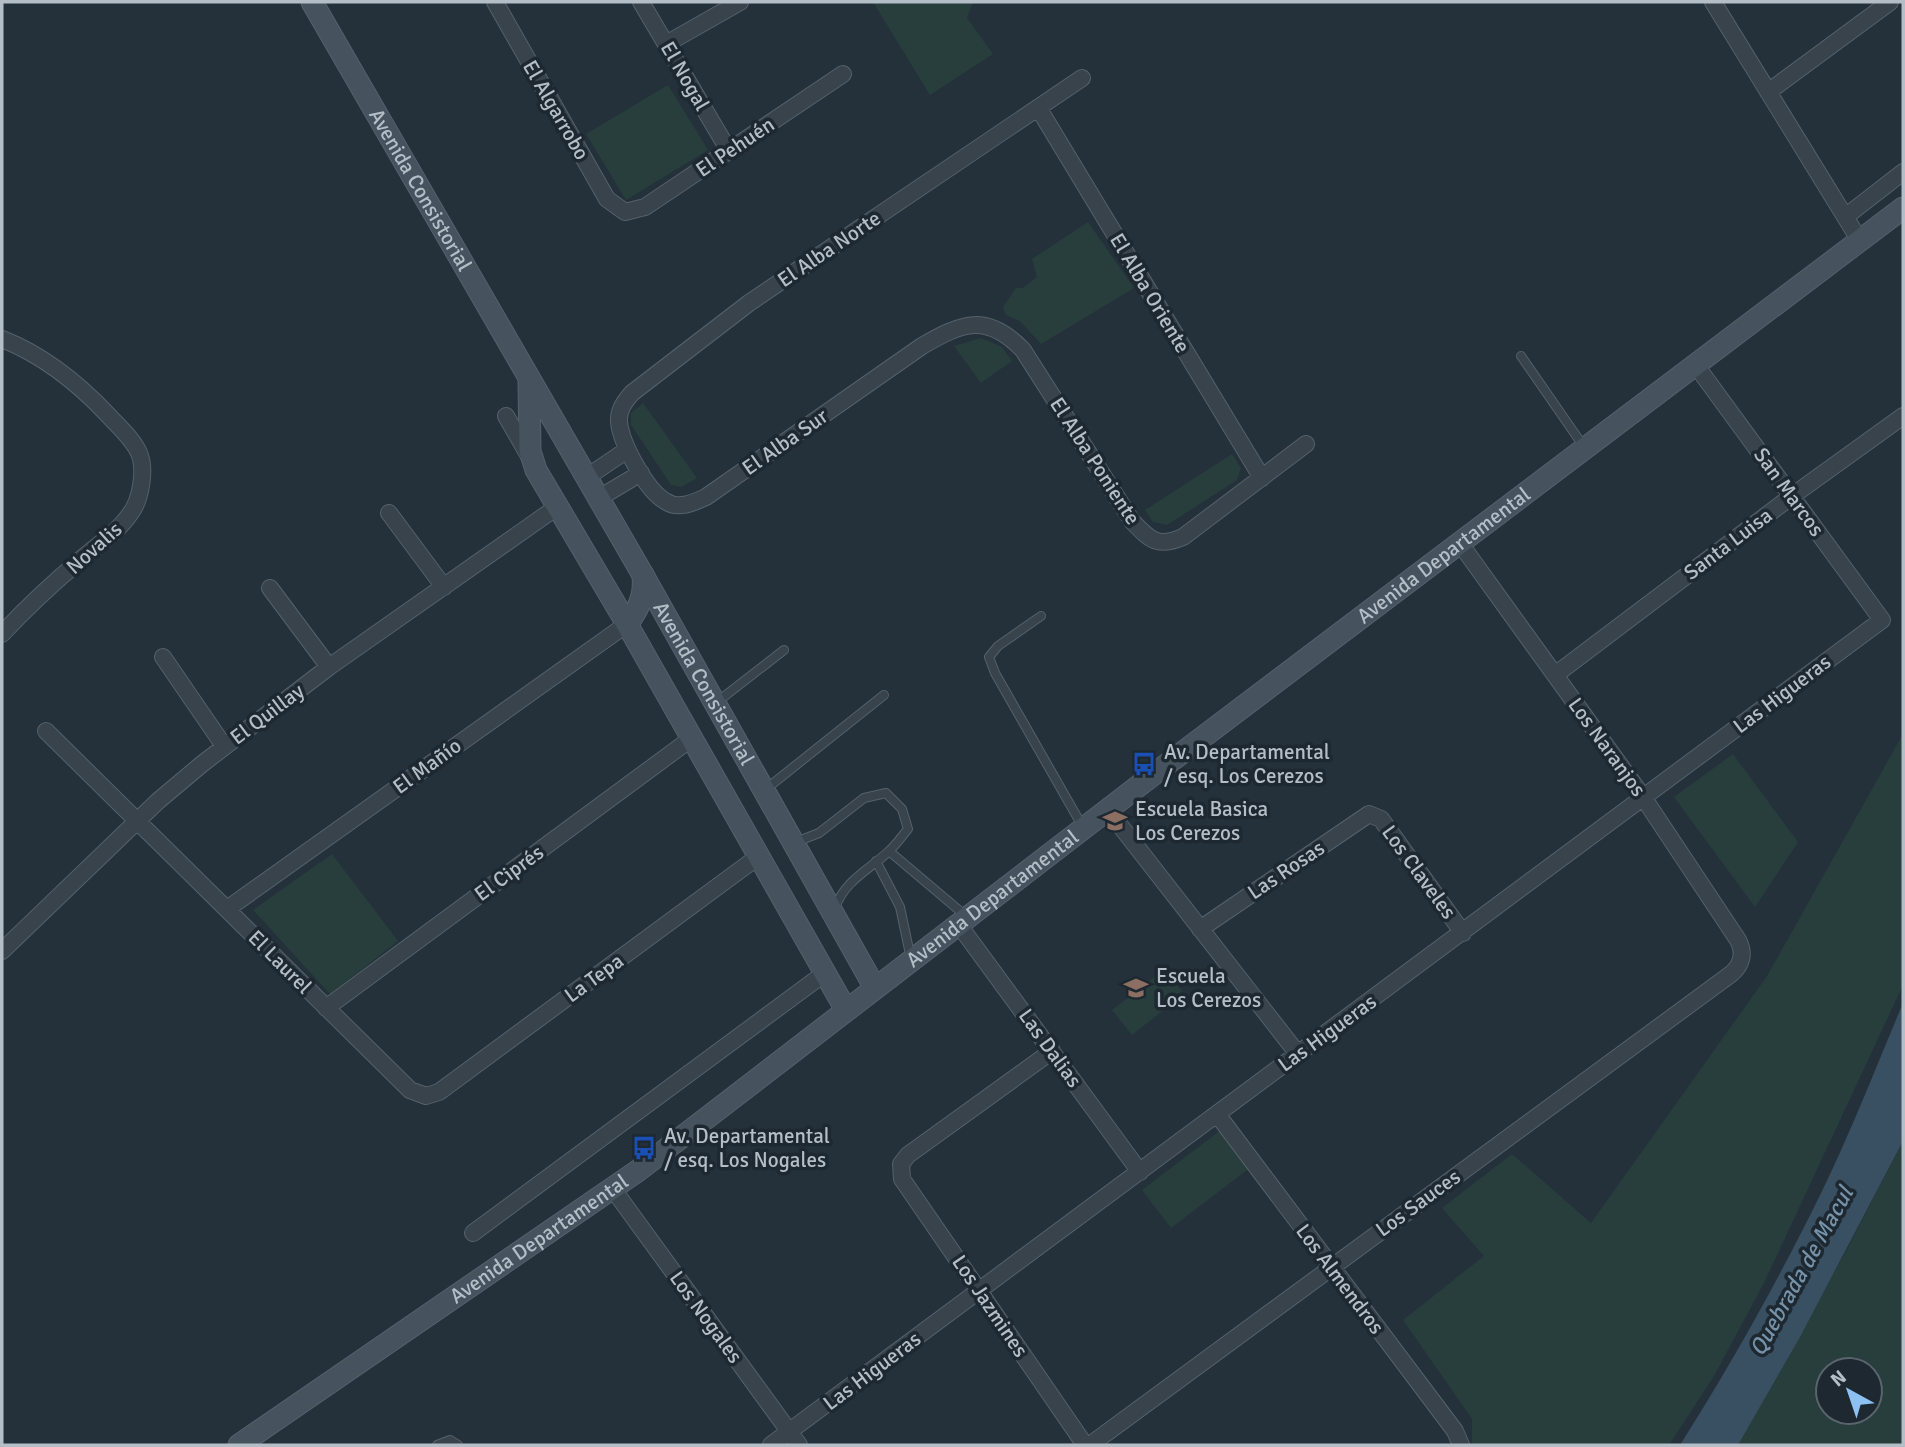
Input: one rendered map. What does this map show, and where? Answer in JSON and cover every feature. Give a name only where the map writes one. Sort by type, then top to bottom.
[{"type":"street","name":"Avenida Consistorial","points":[[312,2],[643,575],[875,988]]},
{"type":"street","name":"El Algarrobo","points":[[495,2],[607,199],[625,212]]},
{"type":"street","name":"El Nogal","points":[[641,2],[729,151]]},
{"type":"street","points":[[666,44],[740,2]]},
{"type":"street","points":[[1713,2],[1860,241]]},
{"type":"street","points":[[1768,92],[1872,7],[1890,2]]},
{"type":"street","name":"El Pehuén","points":[[625,212],[645,207],[843,74]]},
{"type":"street","name":"El Alba Norte","points":[[641,473],[627,450],[618,420],[622,406],[632,393],[749,303],[1082,78]]},
{"type":"street","name":"El Alba Oriente","points":[[1039,109],[1262,478]]},
{"type":"street","points":[[1844,217],[1903,172]]},
{"type":"street","name":"Avenida Departamental","points":[[251,1439],[613,1189],[1584,447],[1903,208]]},
{"type":"street","name":"El Alba Poniente","points":[[976,323],[1008,335],[1023,350],[1132,521],[1147,537],[1157,543],[1170,543],[1183,537],[1262,478]]},
{"type":"street","name":"El Alba Sur","points":[[641,473],[665,502],[678,506],[692,504],[706,497],[922,346],[957,327],[976,323]]},
{"type":"street","name":"Novalis","points":[[2,339],[46,361],[79,387],[131,439],[139,452],[142,465],[138,498],[132,512],[2,634]]},
{"type":"street","name":"San Marcos","points":[[1695,364],[1882,620]]},
{"type":"street","name":"Avenida Consistorial","points":[[529,379],[532,460]]},
{"type":"street","name":"Avenida Consistorial","points":[[506,416],[846,1010]]},
{"type":"street","name":"Santa Luisa","points":[[1555,675],[1903,416]]},
{"type":"street","points":[[529,435],[542,428],[550,428],[564,438]]},
{"type":"street","points":[[1262,478],[1306,444]]},
{"type":"street","points":[[587,477],[627,450]]},
{"type":"street","points":[[599,498],[641,473]]},
{"type":"street","name":"El Quillay","points":[[2,951],[180,781],[329,667],[557,507]]},
{"type":"street","points":[[389,513],[444,587]]},
{"type":"street","name":"Los Naranjos","points":[[1460,542],[1643,797],[1738,940],[1742,957]]},
{"type":"street","points":[[627,624],[639,606],[644,586],[643,575]]},
{"type":"street","points":[[270,588],[329,667]]},
{"type":"street","name":"Las Higueras","points":[[771,1445],[794,1439],[980,1290],[1882,620]]},
{"type":"street","name":"El Mañío","points":[[228,909],[627,624]]},
{"type":"street","points":[[163,657],[224,746]]},
{"type":"street","name":"El Laurel","points":[[46,731],[410,1090],[426,1096]]},
{"type":"street","name":"El Ciprés","points":[[326,1009],[692,738]]},
{"type":"street","points":[[1108,810],[1298,1054]]},
{"type":"street","name":"Los Claveles","points":[[1374,814],[1381,819],[1463,933]]},
{"type":"street","name":"Las Rosas","points":[[1200,929],[1366,816],[1374,814]]},
{"type":"street","name":"La Tepa","points":[[426,1096],[439,1092],[759,856]]},
{"type":"street","points":[[803,933],[811,934],[826,928],[833,914]]},
{"type":"street","name":"Las Dalias","points":[[963,921],[1052,1051],[1140,1172]]},
{"type":"street","name":"Los Sauces","points":[[1087,1445],[1731,974],[1742,957]]},
{"type":"street","name":"Avenida Departamental","points":[[472,1233],[825,973]]},
{"type":"street","name":"Los Jazmines","points":[[1052,1051],[908,1156],[901,1164],[902,1179],[1087,1445]]},
{"type":"street","name":"Los Almendros","points":[[1217,1114],[1455,1431],[1461,1445]]},
{"type":"street","name":"Los Nogales","points":[[613,1189],[794,1439]]},
{"type":"lane","points":[[1521,356],[1584,447]]},
{"type":"lane","points":[[1041,616],[998,646],[989,657],[995,673],[1084,829]]},
{"type":"lane","points":[[715,703],[784,650]]},
{"type":"lane","points":[[765,791],[884,695]]},
{"type":"lane","points":[[794,843],[819,833],[864,798],[886,793],[902,808],[908,829],[889,851],[855,877],[840,896],[833,914]]},
{"type":"lane","points":[[889,851],[963,921]]},
{"type":"lane","points":[[876,861],[900,907],[911,961]]},
{"type":"lane","points":[[437,1445],[450,1440],[458,1445]]},
{"type":"green space","points":[[873,2],[973,2],[967,18],[993,54],[930,95]]},
{"type":"green space","points":[[668,85],[708,150],[626,200],[586,134]]},
{"type":"green space","points":[[1088,222],[1134,288],[1041,344],[1020,321],[1006,315],[1003,307],[1016,288],[1023,288],[1037,277],[1032,259]]},
{"type":"green space","points":[[981,338],[1002,347],[1012,361],[981,383],[954,346]]},
{"type":"green space","points":[[643,403],[697,478],[681,487],[671,485],[631,425],[631,413]]},
{"type":"green space","points":[[1232,454],[1241,468],[1237,480],[1167,525],[1153,522],[1145,510]]},
{"type":"green space","points":[[1903,734],[1903,985],[1764,1283],[1714,1376],[1669,1445],[1472,1445],[1472,1419],[1403,1320],[1484,1256],[1442,1208],[1512,1154],[1591,1223],[1767,976]]},
{"type":"green space","points":[[1733,754],[1798,842],[1755,907],[1674,797]]},
{"type":"green space","points":[[332,854],[398,941],[330,994],[253,910]]},
{"type":"green space","points":[[1165,969],[1184,994],[1132,1035],[1112,1010]]},
{"type":"green space","points":[[1222,1129],[1251,1167],[1171,1228],[1142,1190]]},
{"type":"green space","points":[[1903,1141],[1903,1445],[1738,1445],[1845,1253]]},
{"type":"water","name":"Quebrada de Macul","points":[[1903,1003],[1903,1141],[1800,1337],[1738,1445],[1680,1445],[1737,1351],[1807,1222],[1844,1143]]},
{"type":"place","name":"Av. Departamental / esq. Los Cerezos","points":[[1144,764]]},
{"type":"place","name":"Escuela Basica Los Cerezos","points":[[1115,821]]},
{"type":"place","name":"Escuela Los Cerezos","points":[[1136,988]]},
{"type":"place","name":"Av. Departamental / esq. Los Nogales","points":[[644,1148]]}]
